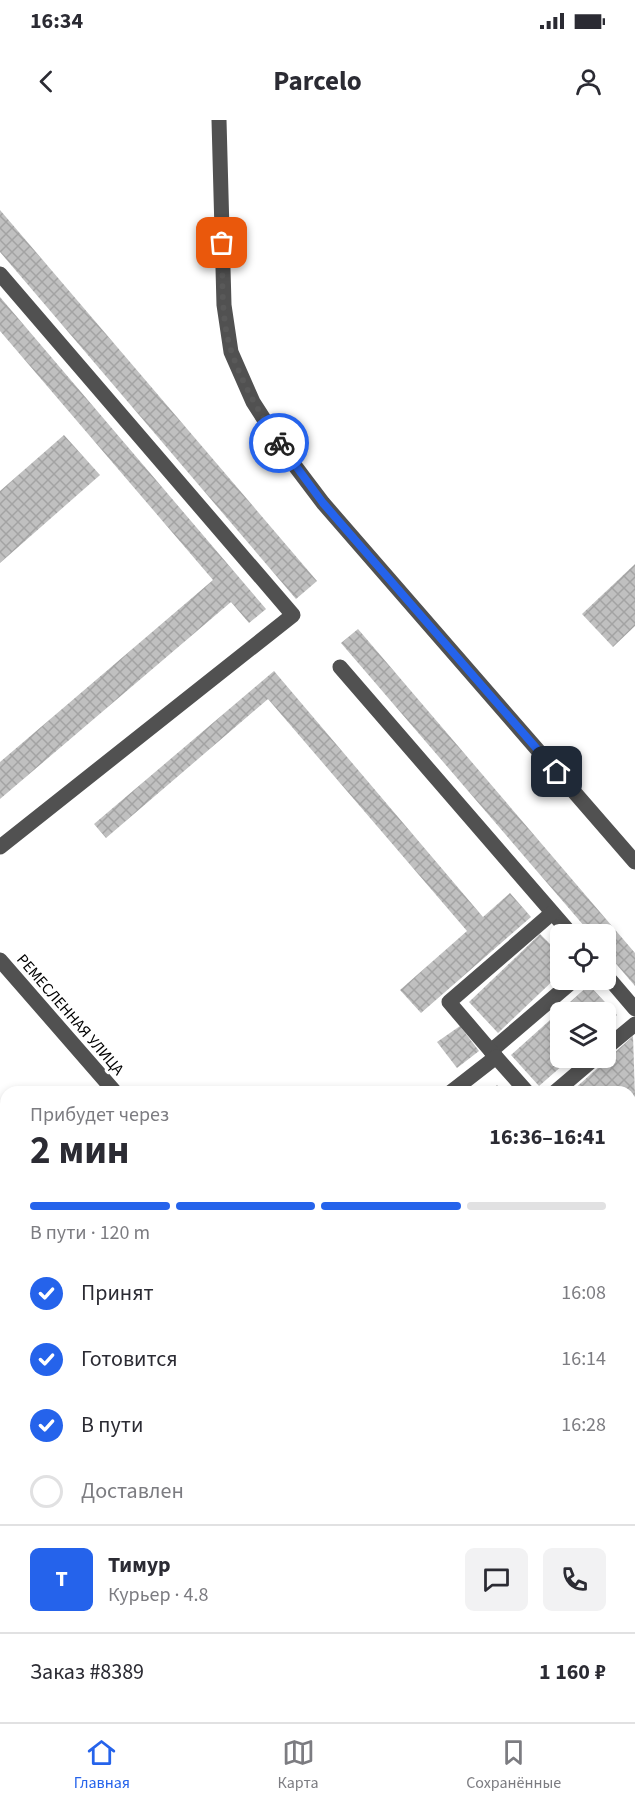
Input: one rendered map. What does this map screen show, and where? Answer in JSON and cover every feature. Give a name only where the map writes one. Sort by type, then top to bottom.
[{"type":"street","points":[[219,120],[224,305],[231,352],[253,402],[289,458],[323,503],[635,862]]},
{"type":"street","points":[[0,274],[293,615],[0,847]]},
{"type":"street","points":[[340,668],[562,924]]},
{"type":"street","points":[[522,1086],[449,1002],[552,912]]},
{"type":"street","name":"РЕМЕСЛЕННАЯ УЛИЦА","points":[[0,960],[110,1086]]},
{"type":"street","points":[[616,987],[635,1009]]},
{"type":"street","points":[[458,1086],[563,990]]},
{"type":"street","points":[[616,1040],[635,1024]]},
{"type":"street","points":[[562,1086],[584,1068]]},
{"type":"building","points":[[0,210],[317,581],[296,599],[0,252]]},
{"type":"building","points":[[0,297],[266,609],[249,623],[231,602],[0,799],[0,762],[213,580],[0,331]]},
{"type":"building","points":[[64,435],[100,475],[0,563],[0,491]]},
{"type":"building","points":[[635,564],[635,626],[613,647],[582,614]]},
{"type":"building","points":[[358,629],[610,924],[582,924],[341,643]]},
{"type":"building","points":[[274,671],[483,917],[510,893],[531,917],[421,1013],[400,990],[467,931],[268,699],[106,838],[94,824]]},
{"type":"building","points":[[616,931],[635,953],[635,986],[616,964]]},
{"type":"building","points":[[540,934],[550,944],[550,983],[498,1033],[469,1002]]},
{"type":"building","points":[[583,990],[594,990],[605,1002],[570,1002]]},
{"type":"building","points":[[550,1020],[550,1068],[560,1068],[539,1086],[511,1055]]},
{"type":"building","points":[[460,1026],[479,1051],[457,1068],[437,1042]]},
{"type":"building","points":[[633,1036],[635,1086],[578,1086],[598,1068],[616,1068],[616,1051]]},
{"type":"way so far","points":[[222,243],[224,305],[231,352],[253,402],[279,443]]},
{"type":"route","points":[[279,443],[323,503],[557,772]]}]
